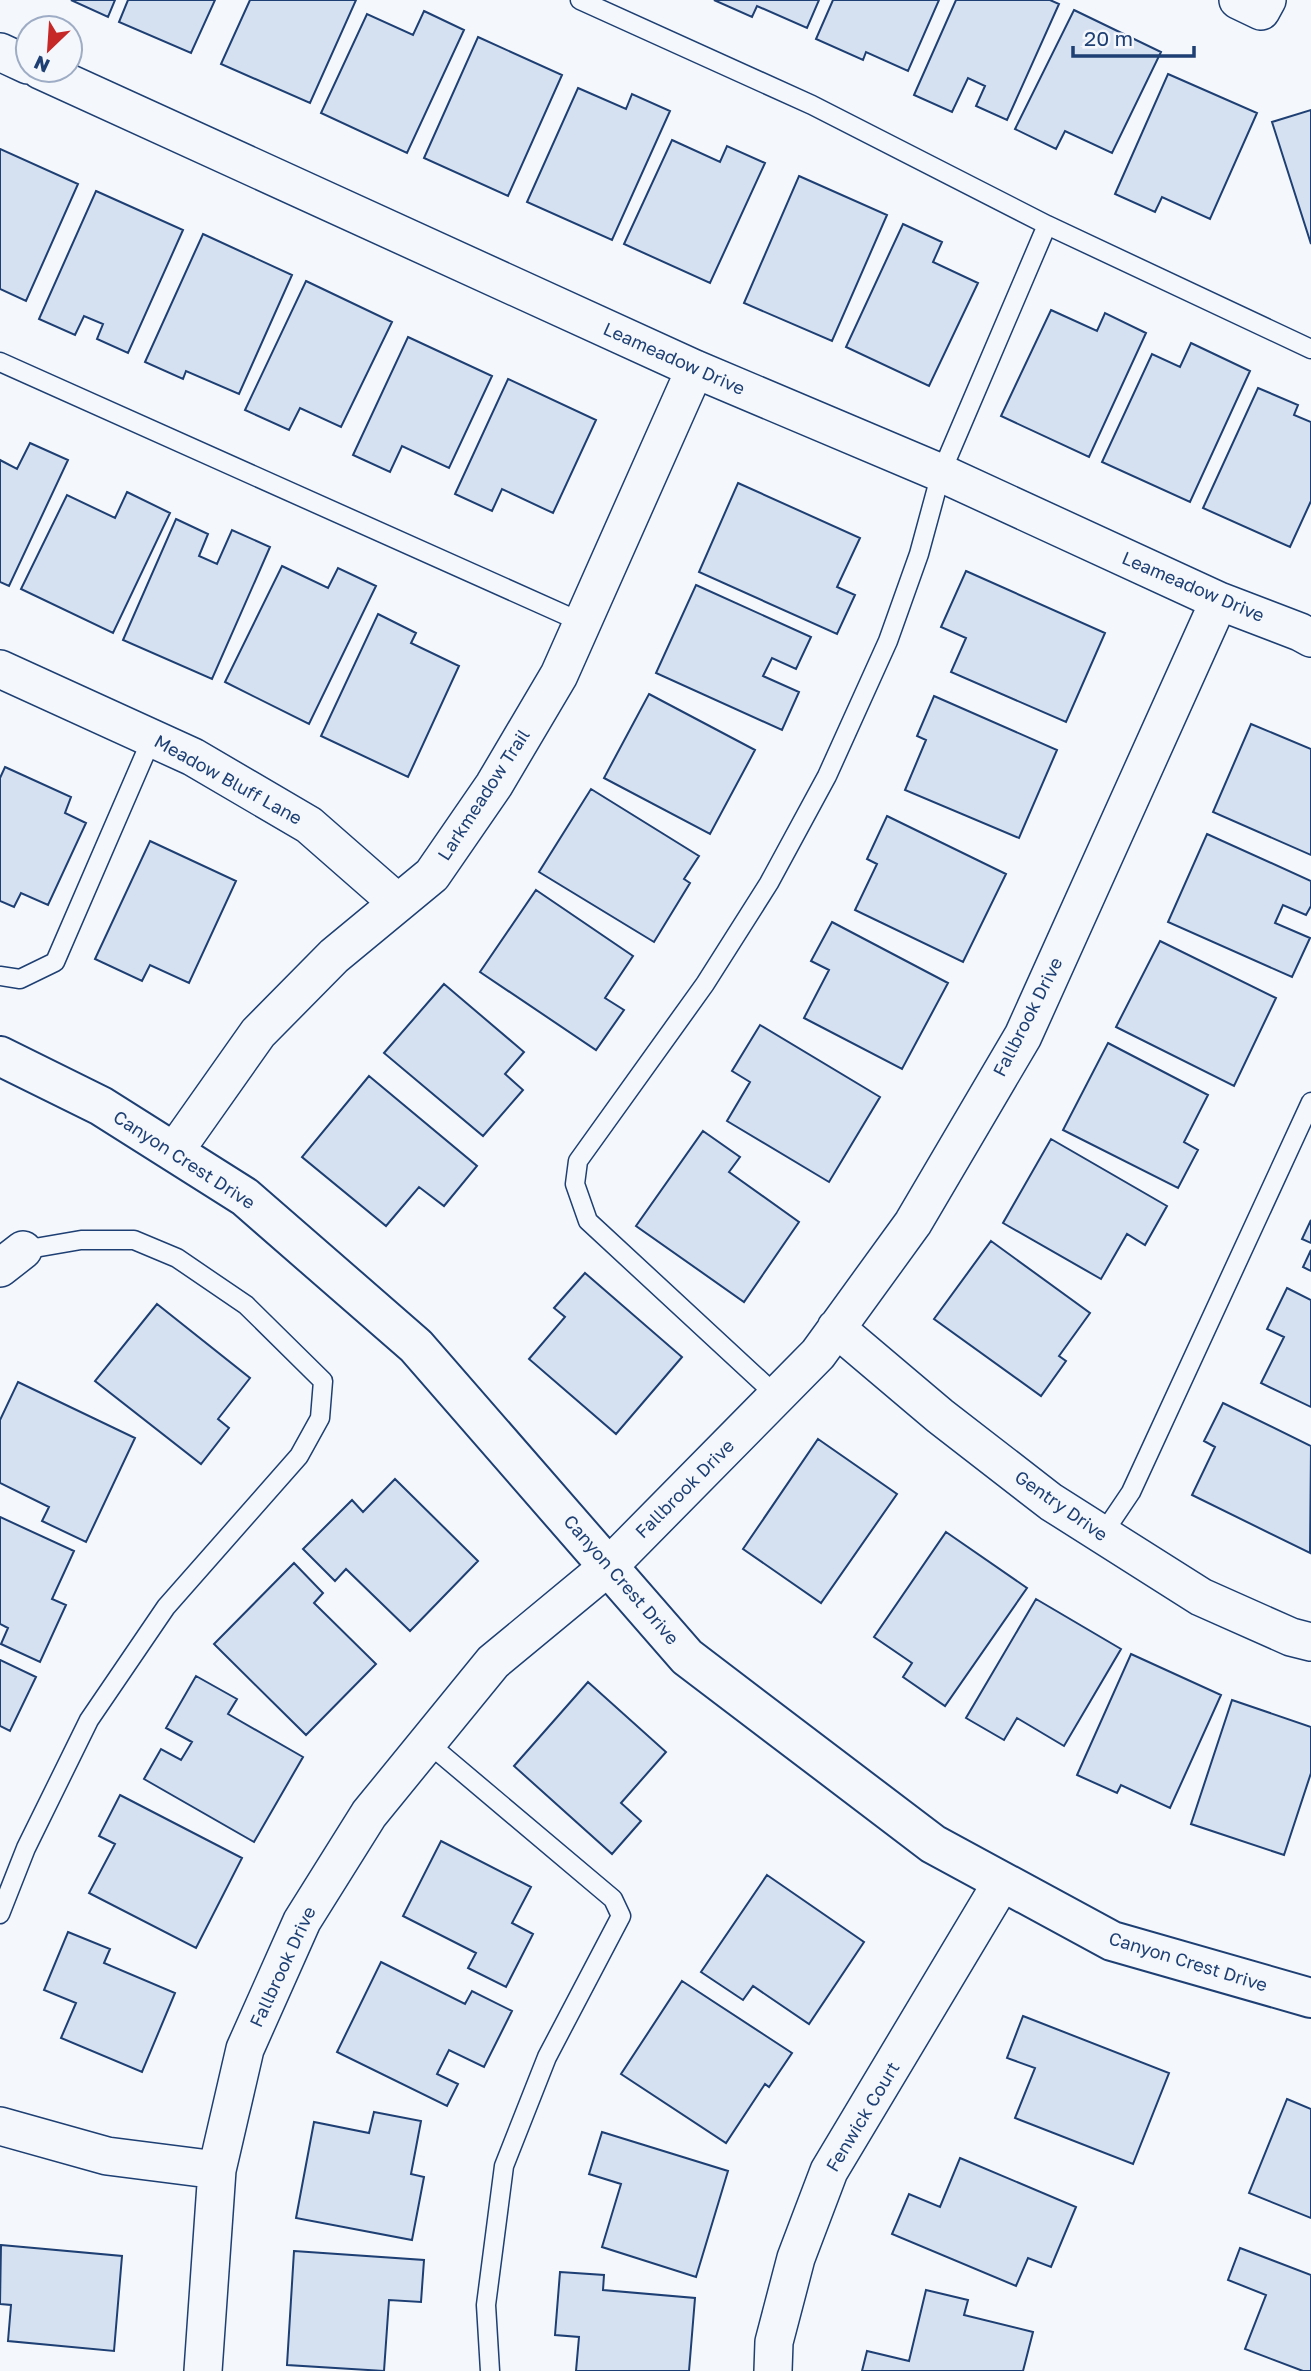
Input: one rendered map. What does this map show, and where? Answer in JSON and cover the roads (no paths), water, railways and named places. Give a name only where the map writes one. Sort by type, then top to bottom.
[{"type":"street","name":"Leameadow Drive","points":[[71,84],[695,369],[941,473],[1219,601],[1311,638]]},
{"type":"street","name":"Larkmeadow Trail","points":[[174,1152],[258,1033],[334,956],[432,875],[494,785],[559,675],[695,369]]},
{"type":"street","name":"Fallbrook Drive","points":[[203,2371],[217,2170],[245,2049],[302,1921],[369,1814],[493,1662],[609,1566],[818,1354],[913,1223],[1023,1036],[1219,601]]},
{"type":"street","name":"Meadow Bluff Lane","points":[[0,669],[193,757],[309,825],[398,903]]},
{"type":"street","name":"Canyon Crest Drive","points":[[0,1056],[101,1106],[245,1197],[416,1346],[687,1657],[933,1844],[1112,1941],[1311,1998]]},
{"type":"street","name":"Gentry Drive","points":[[836,1328],[940,1416],[1041,1494],[1102,1535],[1201,1597],[1290,1637],[1311,1642]]},
{"type":"street","name":"Fenwick Court","points":[[773,2371],[774,2342],[796,2258],[829,2171],[1003,1882]]},
{"type":"street","points":[[0,2126],[107,2156],[217,2170]]},
{"type":"lane","points":[[580,0],[812,105],[1046,225],[1311,349]]},
{"type":"lane","points":[[777,1396],[588,1221],[575,1184],[578,1161],[705,984],[769,883],[827,776],[888,641],[919,554],[941,473],[1046,225]]},
{"type":"lane","points":[[0,362],[581,622]]},
{"type":"lane","points":[[0,976],[20,979],[55,962],[152,738]]},
{"type":"lane","points":[[1102,1535],[1131,1492],[1311,1102]]},
{"type":"lane","points":[[0,1914],[26,1848],[89,1720],[166,1607],[299,1456],[320,1418],[323,1381],[246,1305],[177,1258],[134,1240],[81,1240],[12,1259]]},
{"type":"lane","points":[[428,1743],[612,1899],[621,1916],[547,2057],[504,2166],[486,2305],[490,2371]]}]
